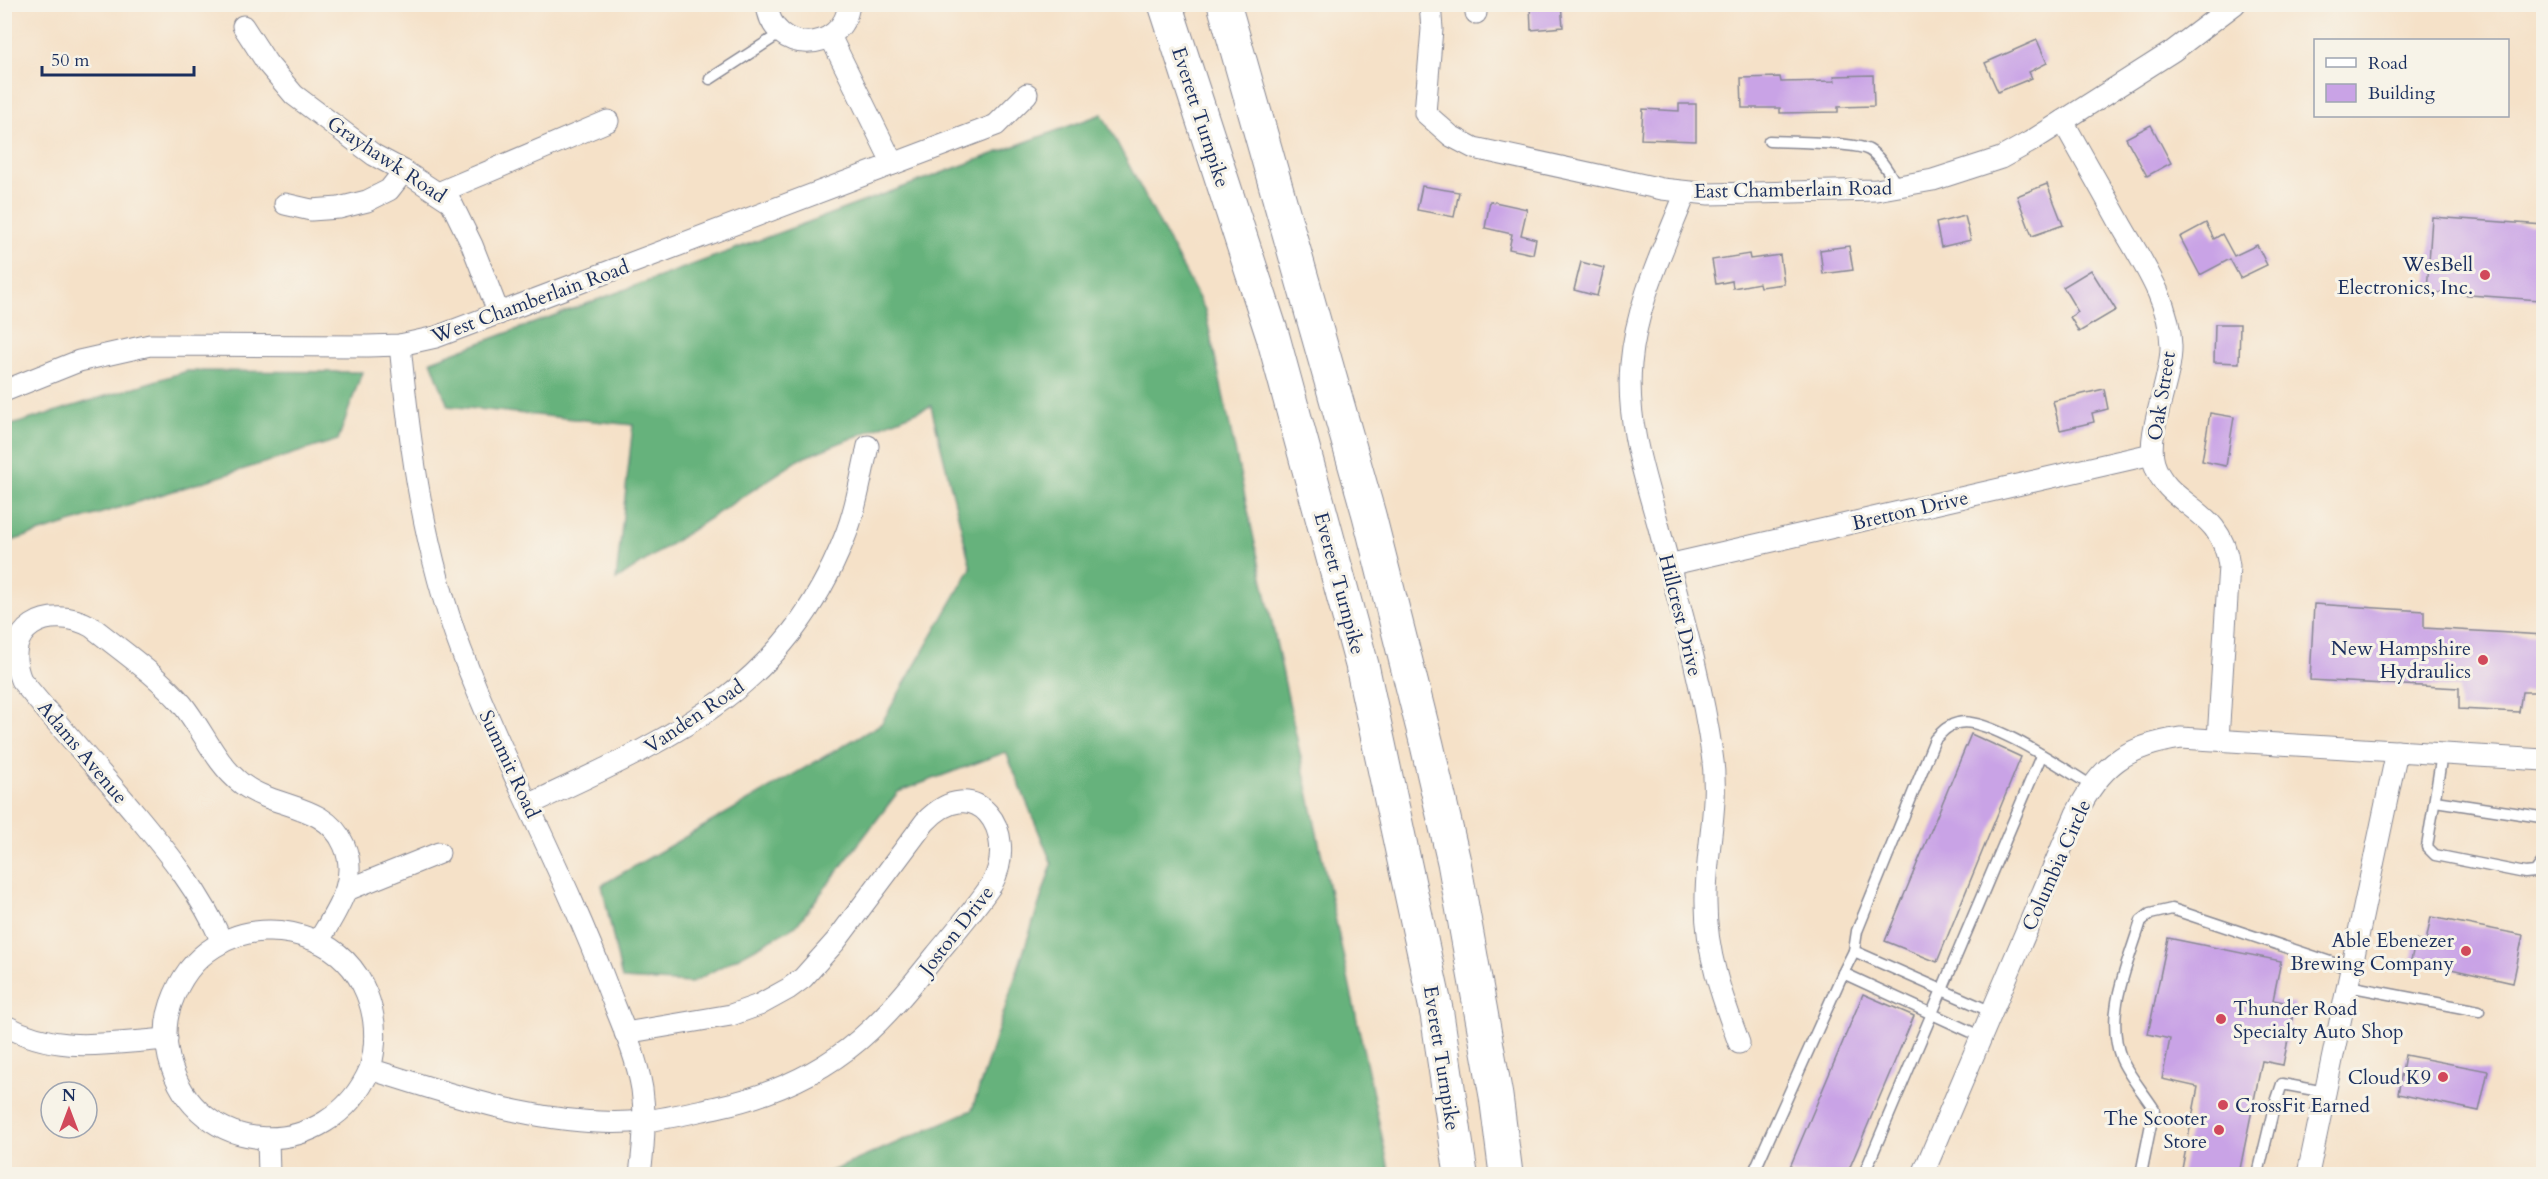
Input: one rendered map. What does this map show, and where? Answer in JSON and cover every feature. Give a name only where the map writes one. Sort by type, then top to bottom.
[{"type":"highway","name":"Everett Turnpike","points":[[1165,4],[1273,337],[1362,665],[1437,1014],[1461,1174]]},
{"type":"highway","points":[[1224,4],[1369,515],[1427,745],[1454,862],[1496,1096],[1506,1174]]},
{"type":"street","points":[[767,4],[772,23],[781,33],[792,40],[805,43],[818,42],[841,27],[848,14],[849,4]]},
{"type":"street","name":"East Chamberlain Road","points":[[1430,4],[1432,29],[1425,113],[1450,136],[1488,152],[1638,185],[1686,192],[1850,192],[1898,187],[1957,174],[2001,158],[2063,121],[2173,51],[2235,4]]},
{"type":"street","name":"Grayhawk Road","points":[[243,26],[267,63],[294,95],[374,156],[404,171],[451,202],[472,244],[499,314]]},
{"type":"street","points":[[830,36],[893,164]]},
{"type":"street","name":"West Chamberlain Road","points":[[4,391],[79,361],[115,351],[150,345],[400,345],[436,337],[996,125],[1027,94]]},
{"type":"street","name":"Oak Street","points":[[2063,121],[2141,261],[2164,308],[2171,347],[2169,371],[2152,454],[2158,473],[2168,487],[2210,522],[2224,542],[2228,553],[2218,740]]},
{"type":"street","points":[[438,193],[608,122]]},
{"type":"street","points":[[285,204],[311,210],[339,208],[367,201],[389,190],[404,171]]},
{"type":"street","name":"Hillcrest Drive","points":[[1686,192],[1639,316],[1629,386],[1634,432],[1691,649],[1713,755],[1715,807],[1706,923],[1717,981],[1739,1043]]},
{"type":"street","name":"Summit Road","points":[[400,345],[414,466],[424,526],[439,587],[479,697],[586,930],[636,1063],[645,1121],[640,1174]]},
{"type":"street","name":"Vanden Road","points":[[528,805],[648,749],[676,733],[733,694],[756,673],[801,619],[833,565],[854,507],[868,446]]},
{"type":"street","name":"Bretton Drive","points":[[1668,565],[2152,454]]},
{"type":"street","name":"Adams Avenue","points":[[222,942],[204,903],[161,844],[21,680],[16,666],[15,651],[19,637],[34,621],[47,617],[62,617],[77,620],[92,627],[174,695],[193,718],[222,764],[240,783],[266,798],[309,811],[331,824],[345,845],[350,879],[318,942]]},
{"type":"street","name":"Columbia Circle","points":[[1923,1174],[2076,814],[2092,786],[2103,772],[2120,757],[2138,747],[2181,738],[2544,760]]},
{"type":"street","points":[[2308,1174],[2397,751]]},
{"type":"street","name":"Joston Drive","points":[[370,1069],[441,1092],[528,1113],[600,1121],[645,1121],[738,1102],[780,1088],[817,1069],[858,1041],[885,1016],[992,884],[1000,870],[1002,856],[997,826],[992,817],[977,805],[956,801],[936,811],[925,822],[826,953],[803,978],[788,989],[759,1005],[731,1015],[625,1033]]},
{"type":"street","points":[[346,890],[439,854]]},
{"type":"street","points":[[263,930],[292,932],[318,942],[348,964],[368,996],[375,1032],[370,1069],[350,1103],[330,1120],[307,1132],[268,1138],[240,1134],[227,1129],[203,1113],[184,1092],[170,1059],[167,1039],[169,1009],[180,982],[199,959],[222,942],[249,932],[263,930]]},
{"type":"street","points":[[4,1026],[33,1039],[59,1045],[167,1039]]},
{"type":"street","points":[[268,1138],[269,1174]]},
{"type":"lane","points":[[710,79],[781,33]]},
{"type":"lane","points":[[1769,141],[1838,144],[1868,149],[1883,165],[1898,187]]},
{"type":"lane","points":[[1753,1174],[1854,951],[1857,931],[1935,739],[1945,729],[1959,722],[1973,722],[1998,731],[2092,786]]},
{"type":"lane","points":[[2442,754],[2427,847],[2435,855],[2525,873],[2535,872],[2544,860]]},
{"type":"lane","points":[[1864,1174],[2041,756]]},
{"type":"lane","points":[[2435,801],[2541,817],[2544,824]]},
{"type":"lane","points":[[2140,1174],[2154,1109],[2121,1059],[2115,1030],[2116,1003],[2141,921],[2150,914],[2172,909],[2349,978],[2479,1011]]},
{"type":"lane","points":[[1854,951],[1992,1012]]},
{"type":"lane","points":[[1843,973],[1982,1037]]},
{"type":"lane","points":[[2258,1174],[2282,1084],[2325,1092]]},
{"type":"green space","points":[[1102,114],[1205,310],[1390,1174],[825,1174],[972,1110],[1052,864],[1006,752],[898,792],[796,926],[691,983],[622,979],[602,885],[881,724],[971,568],[931,406],[800,459],[616,580],[633,425],[448,406],[431,361]]},
{"type":"green space","points":[[187,371],[362,372],[338,440],[5,543],[5,427]]},
{"type":"building","points":[[1530,4],[1561,4],[1563,27],[1531,30]]},
{"type":"building","points":[[2037,40],[2047,63],[2029,72],[2032,78],[1998,92],[1985,63]]},
{"type":"building","points":[[1873,75],[1874,106],[1838,107],[1838,112],[1780,113],[1780,108],[1742,108],[1741,78],[1780,77],[1781,82],[1835,81],[1834,76]]},
{"type":"building","points":[[1679,104],[1696,104],[1696,141],[1641,139],[1643,109],[1679,111]]},
{"type":"building","points":[[2151,125],[2171,163],[2147,176],[2126,138]]},
{"type":"building","points":[[2047,184],[2063,225],[2032,236],[2017,196]]},
{"type":"building","points":[[1422,186],[1459,192],[1454,217],[1417,210]]},
{"type":"building","points":[[1490,201],[1527,209],[1521,235],[1536,239],[1533,254],[1509,249],[1512,234],[1485,228]]},
{"type":"building","points":[[1965,216],[1971,240],[1941,247],[1936,223]]},
{"type":"building","name":"WesBell Electronics, Inc.","points":[[2432,217],[2544,225],[2540,300],[2427,292]]},
{"type":"building","points":[[2206,223],[2214,239],[2222,234],[2234,256],[2257,245],[2267,265],[2240,278],[2230,259],[2200,275],[2180,237]]},
{"type":"building","points":[[1849,246],[1853,270],[1823,274],[1820,250]]},
{"type":"building","points":[[1749,254],[1750,259],[1780,255],[1784,284],[1760,287],[1759,283],[1733,288],[1732,281],[1716,284],[1712,260]]},
{"type":"building","points":[[1581,262],[1604,268],[1597,296],[1574,290]]},
{"type":"building","points":[[2091,270],[2116,310],[2079,332],[2070,317],[2078,312],[2063,287]]},
{"type":"building","points":[[2215,324],[2240,324],[2239,363],[2214,362]]},
{"type":"building","points":[[2104,389],[2108,409],[2092,413],[2094,422],[2060,430],[2053,401]]},
{"type":"building","points":[[2210,413],[2234,417],[2226,466],[2202,461]]},
{"type":"building","points":[[2314,604],[2424,611],[2424,628],[2544,635],[2544,692],[2522,692],[2519,712],[2459,709],[2459,688],[2310,680]]},
{"type":"building","points":[[1971,734],[2021,757],[1937,962],[1885,941]]},
{"type":"building","name":"Able Ebenezer Brewing Company","points":[[2431,917],[2523,935],[2513,983],[2411,960],[2416,939],[2426,942]]},
{"type":"building","name":"Thunder Road Specialty Auto Shop","points":[[2168,938],[2281,961],[2273,1000],[2295,1004],[2283,1065],[2262,1061],[2239,1174],[2181,1174],[2198,1087],[2162,1079],[2170,1039],[2148,1034]]},
{"type":"building","points":[[1863,994],[1914,1016],[1847,1174],[1787,1174]]},
{"type":"building","name":"Cloud K9","points":[[2405,1055],[2488,1071],[2479,1111],[2398,1094]]},
{"type":"place","name":"WesBell Electronics, Inc.","points":[[2485,275]]},
{"type":"place","name":"New Hampshire Hydraulics","points":[[2483,660]]},
{"type":"place","name":"Able Ebenezer Brewing Company","points":[[2466,951]]},
{"type":"place","name":"Thunder Road Specialty Auto Shop","points":[[2221,1019]]},
{"type":"place","name":"Cloud K9","points":[[2443,1077]]},
{"type":"place","name":"CrossFit Earned","points":[[2223,1105]]},
{"type":"place","name":"The Scooter Store","points":[[2219,1130]]}]
